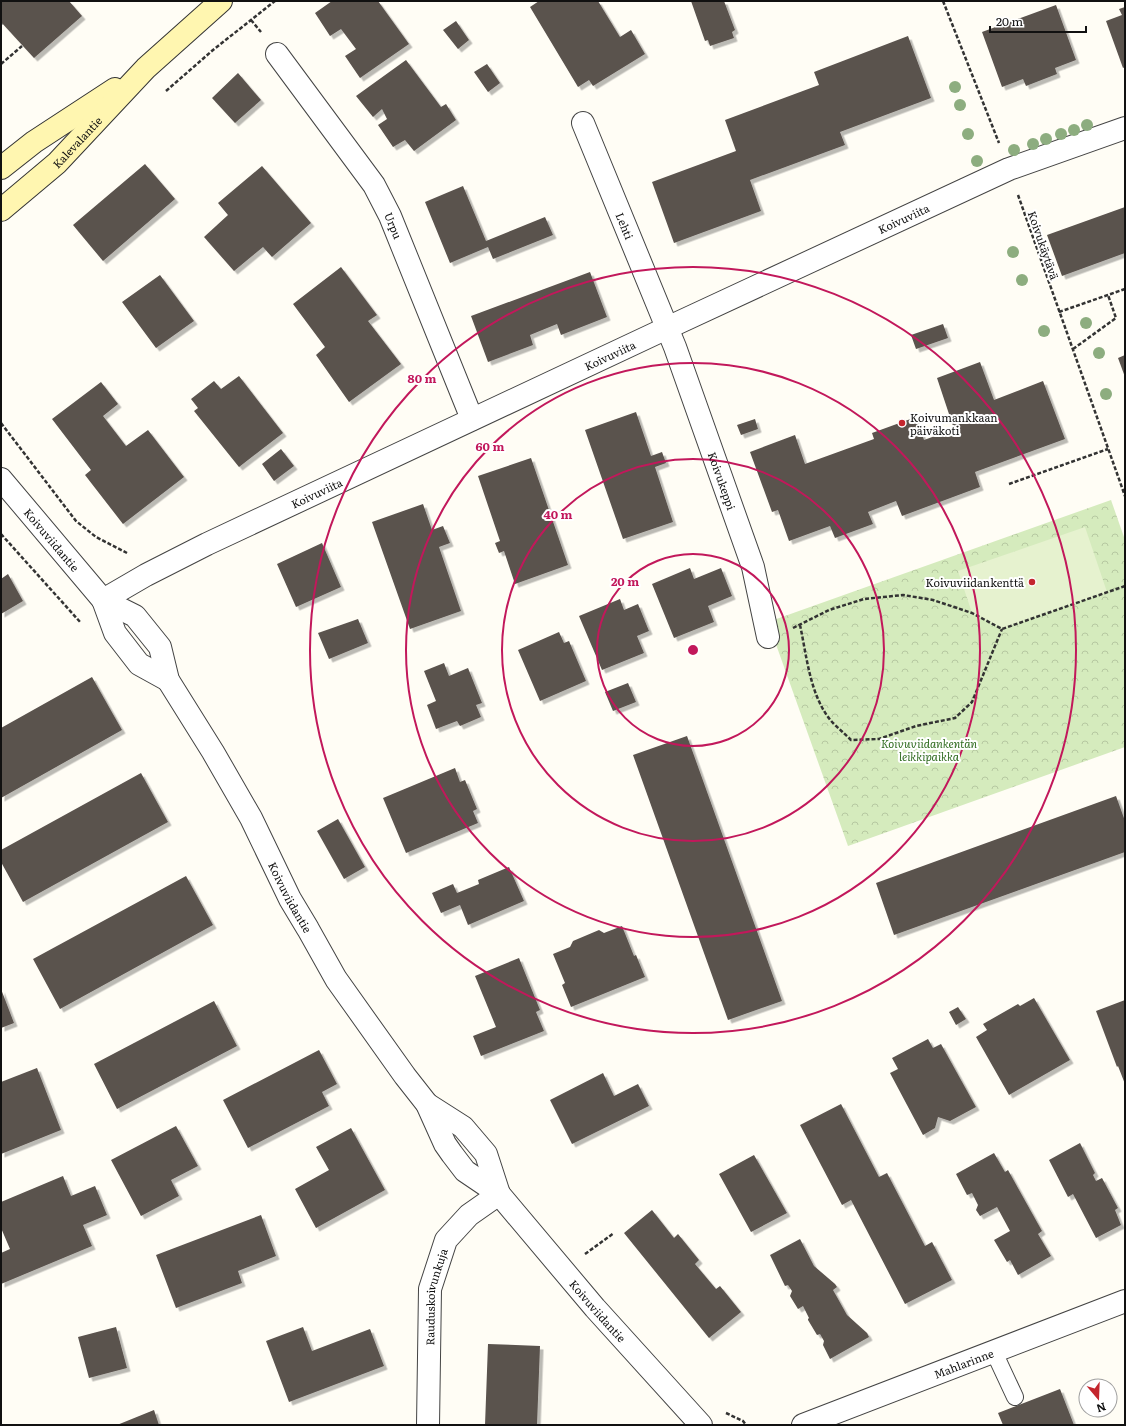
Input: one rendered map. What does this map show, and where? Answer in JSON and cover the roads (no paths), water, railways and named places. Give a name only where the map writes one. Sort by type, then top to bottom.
[{"type":"main road","name":"Kalevalantie","points":[[1,210],[57,163],[146,68],[221,1]]},
{"type":"main road","name":"Kalevalantie","points":[[1,168],[34,142],[146,68]]},
{"type":"street","name":"Urpu","points":[[277,54],[374,185],[390,216],[472,419]]},
{"type":"street","name":"Lehti","points":[[583,123],[667,328]]},
{"type":"street","name":"Koivuviita","points":[[103,600],[146,575],[207,544],[1009,169],[1125,128]]},
{"type":"street","name":"Koivukeppi","points":[[667,328],[753,567],[768,637]]},
{"type":"street","name":"Koivuviidantie","points":[[1,479],[103,600],[115,633],[139,664],[168,680],[213,752],[251,818],[290,899],[336,979],[405,1076],[428,1104],[445,1144],[465,1171],[499,1194],[596,1308],[701,1425]]},
{"type":"street","name":"Rauduskoivunkuja","points":[[428,1425],[430,1289],[446,1240],[469,1215],[499,1194]]},
{"type":"street","name":"Mahlarinne","points":[[803,1425],[1125,1301]]},
{"type":"lane","points":[[994,1352],[1014,1397]]},
{"type":"place","name":"Koivumankkaan päiväkoti","points":[[902,423]]},
{"type":"place","name":"Koivuviidankenttä","points":[[1032,582]]},
{"type":"park label","name":"Koivuviidankentän leikkipaikka","points":[[929,749]]}]
